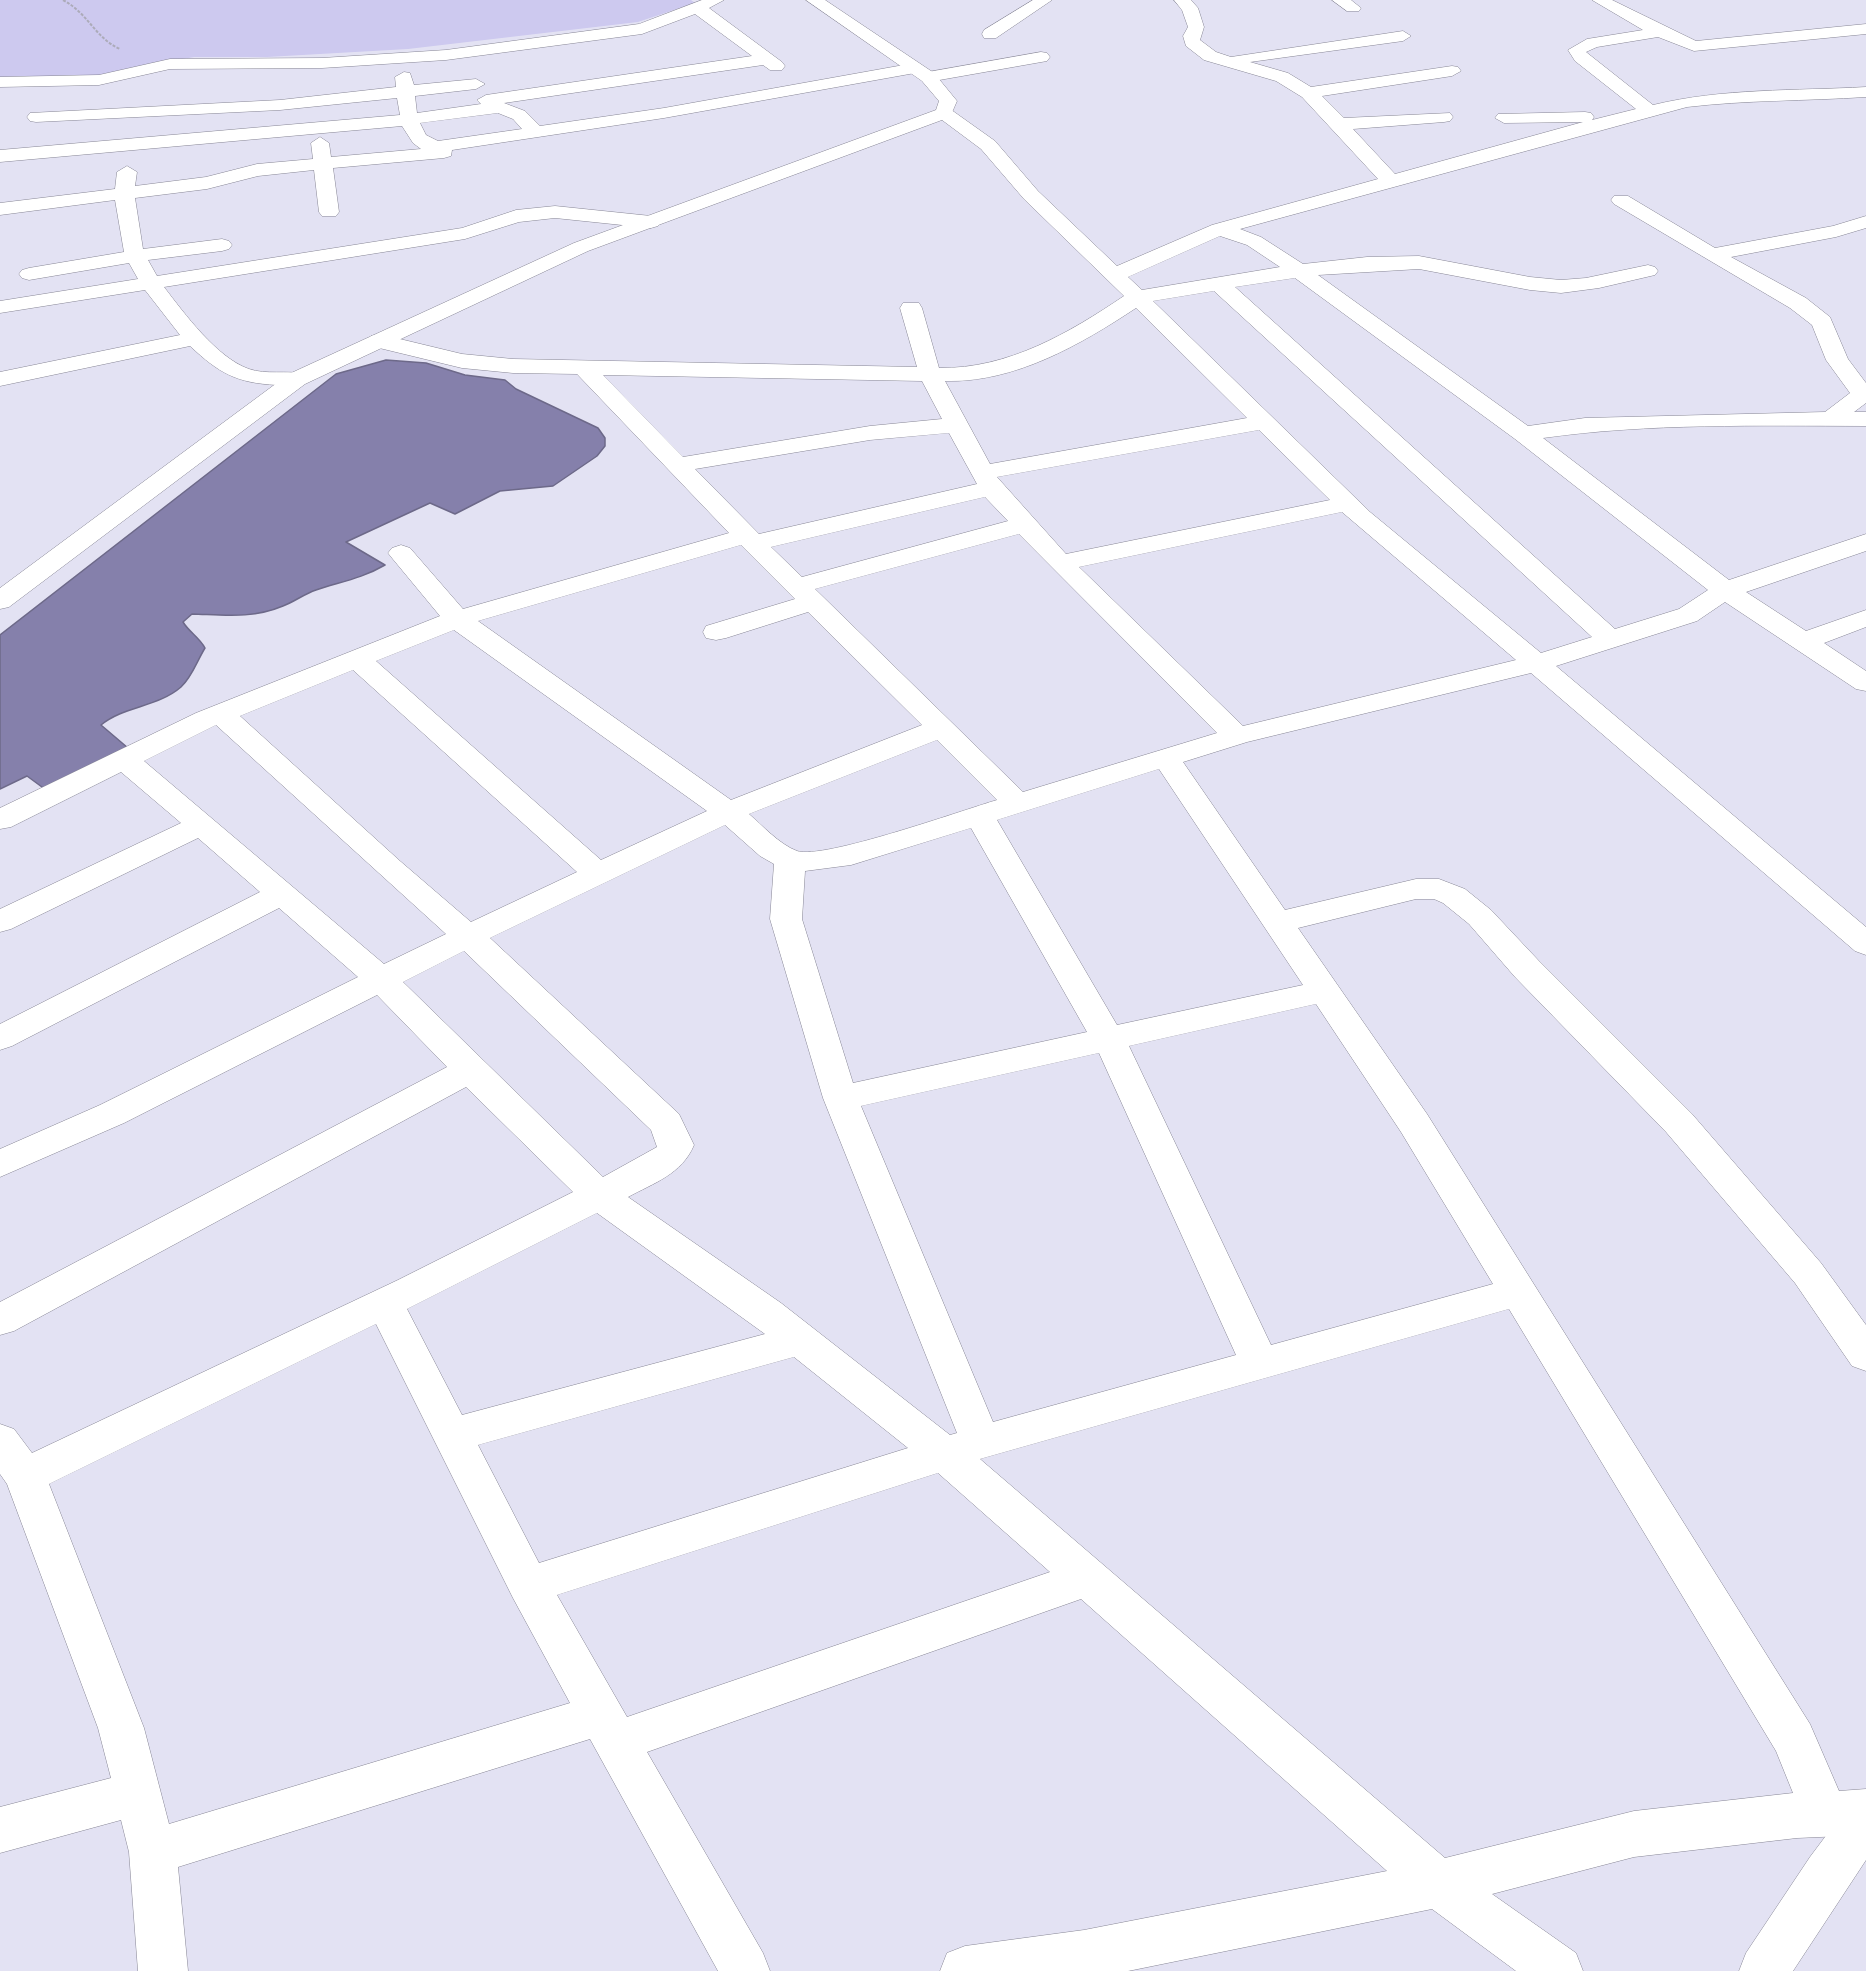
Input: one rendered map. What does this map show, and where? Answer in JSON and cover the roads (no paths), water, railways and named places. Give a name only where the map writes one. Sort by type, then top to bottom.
[{"type":"street","points":[[0,82],[116,78],[152,67],[187,63],[322,63],[446,55],[642,29],[716,0]]},
{"type":"street","points":[[814,0],[922,72],[948,100],[944,113]]},
{"type":"street","points":[[990,34],[1044,0]]},
{"type":"street","points":[[1182,0],[1190,8],[1196,27],[1191,36],[1192,42],[1222,61],[1281,76],[1308,93],[1390,181]]},
{"type":"street","points":[[1600,0],[1684,43],[1704,46],[1866,29]]},
{"type":"street","points":[[698,8],[803,88]]},
{"type":"street","points":[[1650,111],[1581,57],[1576,50],[1593,43],[1660,32]]},
{"type":"street","points":[[1222,61],[1403,36]]},
{"type":"street","points":[[405,84],[409,116],[418,141],[429,147],[536,132],[803,88],[1041,57]]},
{"type":"street","points":[[0,156],[318,130],[766,58]]},
{"type":"street","points":[[1308,93],[1452,71]]},
{"type":"street","points":[[112,146],[124,114],[122,91],[116,78]]},
{"type":"street","points":[[36,117],[280,105],[405,84],[476,84]]},
{"type":"street","points":[[1114,275],[1219,229],[1620,118],[1728,97],[1790,97],[1866,92]]},
{"type":"street","points":[[409,116],[500,108],[519,115],[536,132]]},
{"type":"street","points":[[0,601],[297,379],[581,247],[944,113]]},
{"type":"street","points":[[944,113],[988,145],[1031,195],[1347,504],[1866,944]]},
{"type":"street","points":[[1339,124],[1444,117]]},
{"type":"street","points":[[1504,118],[1620,118]]},
{"type":"street","points":[[318,130],[329,212]]},
{"type":"street","points":[[134,144],[123,194],[135,256],[150,284],[196,338],[227,367],[242,374],[297,379]]},
{"type":"street","points":[[0,209],[207,183],[257,170],[503,146]]},
{"type":"street","points":[[1621,200],[1798,303],[1822,322],[1837,360],[1863,394],[1832,418]]},
{"type":"street","points":[[0,307],[465,233],[516,216],[555,212],[651,222]]},
{"type":"street","points":[[1712,255],[1816,235],[1866,222]]},
{"type":"street","points":[[1219,229],[1254,241],[1301,272],[1524,434],[1725,590],[1866,683]]},
{"type":"street","points":[[29,274],[135,256],[222,245]]},
{"type":"street","points":[[379,341],[462,361],[584,368],[964,375],[998,370],[1085,332],[1137,297],[1220,284],[1301,272],[1399,262],[1424,263],[1551,286],[1580,284],[1648,271]]},
{"type":"street","points":[[1220,284],[1610,639]]},
{"type":"street","points":[[911,308],[930,375],[986,481],[1023,525],[1060,563],[1237,736]]},
{"type":"street","points":[[0,379],[196,338]]},
{"type":"street","points":[[584,368],[750,539],[1017,803]]},
{"type":"street","points":[[1524,434],[1585,425],[1866,419]]},
{"type":"street","points":[[0,820],[123,758],[220,713],[457,619],[750,539],[986,481],[1263,422]]},
{"type":"street","points":[[677,465],[870,433],[956,425]]},
{"type":"street","points":[[1060,563],[1347,504]]},
{"type":"street","points":[[716,632],[806,594],[1023,525]]},
{"type":"street","points":[[401,553],[457,619],[728,812],[771,849],[790,860],[809,862],[840,858],[1237,736],[1537,663],[1688,615],[1725,590],[1826,558],[1866,542]]},
{"type":"street","points":[[1803,642],[1866,618]]},
{"type":"street","points":[[357,659],[599,875]]},
{"type":"street","points":[[25,1476],[385,1303],[657,1166],[672,1155],[676,1145],[666,1123],[468,936],[389,868],[220,713]]},
{"type":"street","points":[[0,1164],[112,1114],[383,981],[468,936],[728,812],[941,728]]},
{"type":"street","points":[[123,758],[383,981],[470,1070],[599,1195],[801,1340],[962,1447],[1087,1578],[1438,1884],[1558,1971]]},
{"type":"street","points":[[1165,758],[1414,1123],[1794,1738],[1852,1816]]},
{"type":"street","points":[[979,815],[1108,1039],[1260,1364]]},
{"type":"street","points":[[0,922],[201,825]]},
{"type":"street","points":[[790,860],[786,919],[840,1098],[962,1447]]},
{"type":"street","points":[[1278,922],[1416,889],[1439,890],[1454,896],[1480,917],[1527,969],[1679,1123],[1808,1273],[1866,1355]]},
{"type":"street","points":[[0,1038],[282,894]]},
{"type":"street","points":[[840,1098],[1325,991]]},
{"type":"street","points":[[0,1320],[470,1070]]},
{"type":"street","points":[[528,1585],[962,1447],[1518,1292]]},
{"type":"street","points":[[385,1303],[528,1585],[745,1971]]},
{"type":"street","points":[[452,1435],[801,1340]]},
{"type":"street","points":[[0,1441],[25,1476],[121,1728],[153,1852],[164,1971]]},
{"type":"street","points":[[153,1852],[609,1728],[1087,1578]]},
{"type":"street","points":[[0,1830],[137,1793]]},
{"type":"street","points":[[965,1971],[1084,1955],[1438,1884],[1634,1834],[1852,1816]]},
{"type":"street","points":[[1764,1971],[1827,1874],[1852,1816]]}]
